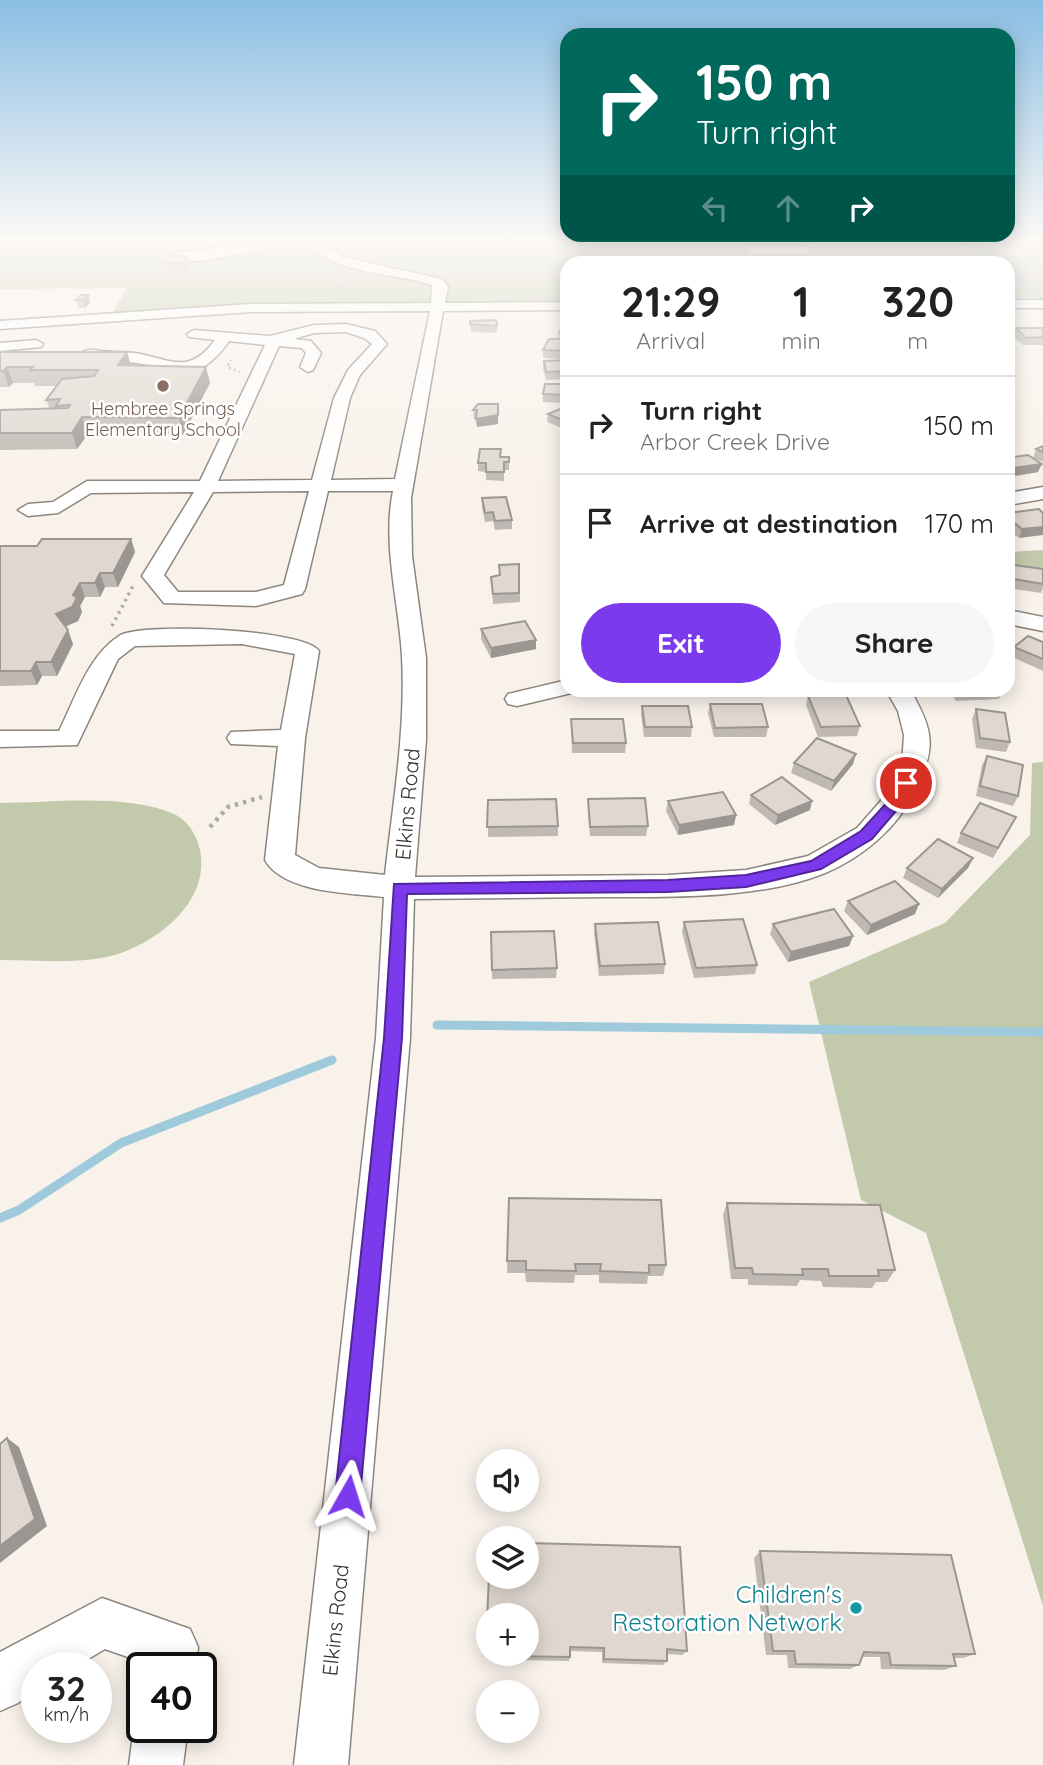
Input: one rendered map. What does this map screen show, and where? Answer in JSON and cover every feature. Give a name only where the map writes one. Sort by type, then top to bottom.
[{"type":"street","name":"Elkins Road","points":[[321,1765],[393,1038],[399,888],[413,740],[414,658],[401,556],[404,485],[435,324]]},
{"type":"street","points":[[346,328],[367,332],[377,338],[380,344],[353,373],[342,398],[294,589],[256,599],[172,598],[153,576],[206,487],[275,339],[314,329],[346,328]]},
{"type":"street","points":[[194,334],[275,339],[306,344],[314,352],[308,367]]},
{"type":"street","points":[[0,358],[107,354],[136,358],[173,368],[191,366],[209,359],[226,335]]},
{"type":"street","points":[[0,347],[36,344]]},
{"type":"street","points":[[29,510],[58,506],[87,488],[206,487],[265,479],[321,487],[404,485]]},
{"type":"street","points":[[1015,498],[1043,494]]},
{"type":"street","points":[[1015,618],[1043,624]]},
{"type":"street","points":[[0,739],[68,738],[108,656],[130,639],[242,637],[290,644],[307,651],[292,737],[280,860],[313,878],[399,888],[668,886],[746,881],[816,865],[867,835],[898,800],[915,765],[917,735],[910,711],[902,697]]},
{"type":"street","points":[[517,699],[560,689]]},
{"type":"street","points":[[240,738],[292,737]]},
{"type":"street","points":[[0,1685],[20,1669],[102,1623],[173,1647],[172,1652]]},
{"type":"street","points":[[156,1765],[159,1743]]},
{"type":"path","points":[[211,827],[228,807],[287,790]]},
{"type":"green space","points":[[1043,550],[1043,570],[1015,569],[1015,552]]},
{"type":"green space","points":[[1043,762],[1043,1606],[926,1233],[861,1200],[809,982],[945,923],[1030,835],[1032,763]]},
{"type":"green space","points":[[112,801],[155,807],[174,814],[189,826],[199,845],[200,875],[195,892],[172,922],[141,944],[124,952],[81,960],[0,960],[0,803]]},
{"type":"building","points":[[1016,328],[1042,328],[1043,337],[1026,338]]},
{"type":"building","points":[[549,339],[560,339],[560,351],[543,350]]},
{"type":"building","points":[[0,352],[127,352],[118,365],[206,367],[179,418],[82,417],[72,433],[0,433],[0,410],[68,408],[70,405],[56,406],[60,399],[46,400],[62,379],[94,376],[98,370],[30,370],[33,367],[7,367],[0,371]]},
{"type":"building","points":[[560,360],[560,371],[546,372],[544,361]]},
{"type":"building","points":[[545,384],[560,384],[560,395],[543,394]]},
{"type":"building","points":[[478,404],[498,404],[498,415],[476,419],[477,410],[473,410]]},
{"type":"building","points":[[560,409],[560,419],[548,414]]},
{"type":"building","points":[[480,449],[501,449],[500,457],[509,457],[509,462],[504,462],[504,472],[486,472],[486,463],[478,463]]},
{"type":"building","points":[[1028,455],[1042,464],[1015,468],[1015,457]]},
{"type":"building","points":[[506,497],[512,520],[495,521],[493,512],[485,513],[482,498]]},
{"type":"building","points":[[1039,509],[1043,513],[1043,527],[1022,529],[1015,524],[1015,512]]},
{"type":"building","points":[[42,539],[131,539],[113,573],[100,573],[95,583],[80,583],[73,595],[77,598],[72,607],[56,614],[68,630],[51,662],[36,662],[31,671],[0,671],[0,546],[37,546]]},
{"type":"building","points":[[519,564],[519,593],[493,594],[491,577],[500,575],[499,565]]},
{"type":"building","points":[[1015,565],[1043,569],[1043,584],[1015,579]]},
{"type":"building","points":[[525,621],[536,640],[491,648],[481,629]]},
{"type":"building","points":[[1028,636],[1043,642],[1043,659],[1015,647]]},
{"type":"building","points":[[808,697],[847,697],[860,726],[821,727]]},
{"type":"building","points":[[710,704],[762,704],[768,727],[715,728]]},
{"type":"building","points":[[642,706],[688,706],[692,727],[645,727]]},
{"type":"building","points":[[976,709],[1005,713],[1010,742],[980,738]]},
{"type":"building","points":[[571,719],[623,719],[626,743],[573,743]]},
{"type":"building","points":[[817,738],[856,754],[834,781],[794,763]]},
{"type":"building","points":[[987,756],[1023,765],[1018,796],[980,786]]},
{"type":"building","points":[[782,777],[812,801],[778,815],[751,795]]},
{"type":"building","points":[[723,792],[736,815],[679,825],[668,801]]},
{"type":"building","points":[[645,798],[648,826],[590,827],[588,799]]},
{"type":"building","points":[[556,799],[558,826],[487,827],[488,800]]},
{"type":"building","points":[[980,803],[1016,817],[998,848],[961,833]]},
{"type":"building","points":[[938,839],[973,858],[942,889],[907,868]]},
{"type":"building","points":[[895,881],[919,904],[871,925],[848,901]]},
{"type":"building","points":[[834,909],[853,936],[791,952],[773,924]]},
{"type":"building","points":[[743,919],[757,965],[696,968],[684,922]]},
{"type":"building","points":[[658,922],[665,964],[600,966],[595,924]]},
{"type":"building","points":[[554,931],[557,968],[492,970],[491,932]]},
{"type":"building","points":[[509,1198],[661,1200],[666,1265],[649,1265],[649,1273],[600,1271],[601,1264],[575,1264],[576,1271],[526,1270],[526,1261],[507,1261]]},
{"type":"building","points":[[727,1203],[880,1205],[895,1270],[878,1270],[879,1276],[829,1276],[828,1269],[802,1269],[803,1275],[753,1274],[752,1268],[735,1268]]},
{"type":"building","points":[[7,1438],[35,1519],[0,1546],[0,1444]]},
{"type":"building","points":[[539,1543],[680,1547],[687,1651],[667,1649],[667,1661],[604,1659],[604,1648],[570,1647],[570,1657],[539,1657],[539,1603],[488,1603],[488,1589],[539,1589]]},
{"type":"building","name":"Children's Restoration Network","points":[[760,1551],[951,1555],[975,1654],[953,1654],[956,1666],[891,1665],[889,1653],[864,1652],[859,1665],[796,1664],[794,1651],[773,1651]]},
{"type":"waterway","points":[[437,1025],[1043,1032]]},
{"type":"waterway","points":[[0,1218],[19,1210],[121,1143],[332,1060]]},
{"type":"place","name":"Hembree Springs Elementary School","points":[[163,386]]},
{"type":"place","name":"Children's Restoration Network","points":[[856,1608]]},
{"type":"route","points":[[348,1496],[393,1038],[399,888],[668,886],[746,881],[816,865],[867,835],[898,800],[906,783]]}]
